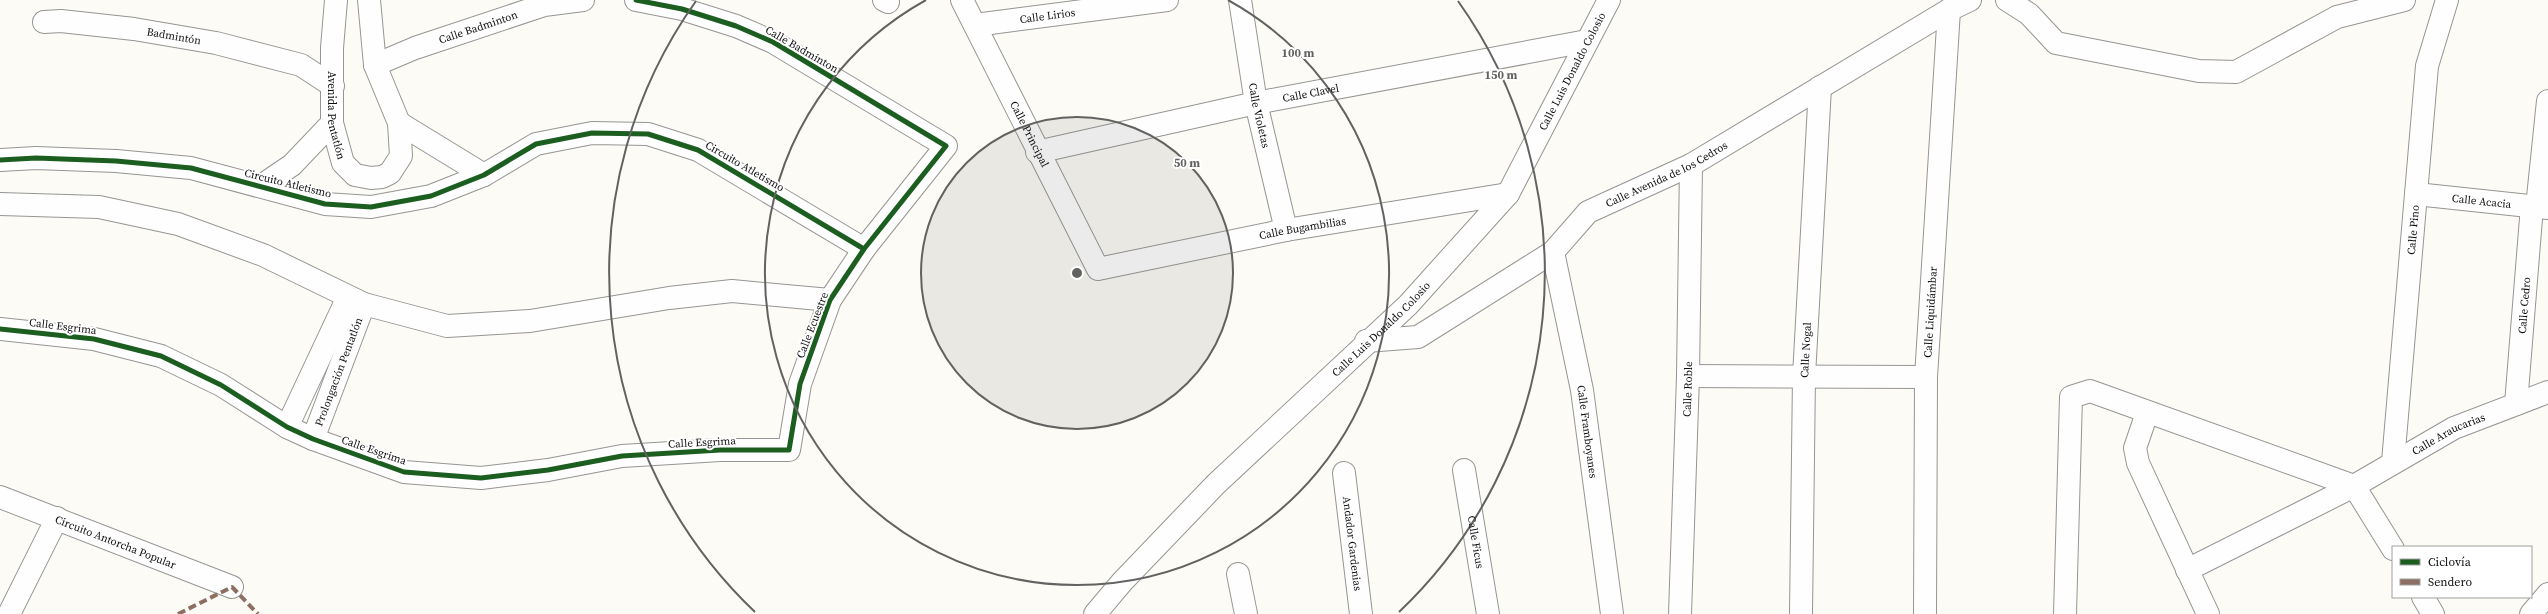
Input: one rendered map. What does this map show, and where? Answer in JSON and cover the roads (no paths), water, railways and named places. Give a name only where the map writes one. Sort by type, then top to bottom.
[{"type":"street","name":"Avenida Pentatlón","points":[[336,0],[332,48],[332,123],[343,162],[355,175],[370,178],[386,175],[396,167],[400,156],[399,123],[375,65],[369,0]]},
{"type":"street","name":"Calle Badminton","points":[[375,65],[415,48],[544,5],[583,0]]},
{"type":"street","name":"Calle Badminton","points":[[636,0],[682,9],[736,26],[773,42],[946,146]]},
{"type":"street","name":"Calle Principal","points":[[962,0],[1037,152],[1098,268]]},
{"type":"street","name":"Calle Lirios","points":[[975,25],[1090,5],[1167,0]]},
{"type":"street","name":"Calle Violetas","points":[[1240,0],[1256,103],[1286,230]]},
{"type":"street","name":"Calle Luis Donaldo Colosio","points":[[1095,614],[1122,582],[1216,484],[1366,342],[1408,305],[1508,194],[1586,41],[1609,0]]},
{"type":"street","name":"Calle Avenida de los Cedros","points":[[1366,342],[1418,337],[1553,252],[1588,212],[1691,165],[1949,10],[1970,0]]},
{"type":"street","points":[[2007,0],[2029,14],[2056,42],[2198,71],[2236,72],[2338,17],[2404,0]]},
{"type":"street","name":"Calle Pino","points":[[2393,462],[2427,66],[2447,0]]},
{"type":"street","name":"Calle Liquidámbar","points":[[1925,614],[1926,377],[1949,10]]},
{"type":"street","name":"Badmintón","points":[[44,22],[61,21],[141,30],[216,43],[301,65],[333,86]]},
{"type":"street","name":"Calle Clavel","points":[[1037,152],[1256,103],[1586,41]]},
{"type":"street","points":[[301,65],[332,48]]},
{"type":"street","name":"Calle Nogal","points":[[1801,614],[1804,376],[1820,87]]},
{"type":"street","name":"Calle Cedro","points":[[2516,404],[2539,207],[2548,101]]},
{"type":"street","points":[[261,186],[292,165],[332,123]]},
{"type":"street","points":[[399,123],[484,174]]},
{"type":"street","name":"Circuito Atletismo","points":[[0,160],[36,158],[116,161],[192,168],[325,204],[371,208],[431,196],[484,174],[536,144],[592,133],[648,134],[698,150],[864,249]]},
{"type":"street","name":"Calle Ecuestre","points":[[789,450],[800,384],[830,300],[864,249],[946,146]]},
{"type":"street","name":"Calle Roble","points":[[1680,614],[1688,376],[1691,165]]},
{"type":"street","name":"Calle Bugambilias","points":[[1098,268],[1286,230],[1508,194]]},
{"type":"street","name":"Calle Acacia","points":[[2416,194],[2539,207]]},
{"type":"street","points":[[0,204],[99,208],[178,224],[263,255],[356,300],[447,326],[530,320],[598,311],[669,298],[732,291],[830,300]]},
{"type":"street","name":"Calle Framboyanes","points":[[1553,252],[1582,390],[1612,614]]},
{"type":"street","name":"Prolongación Pentatlón","points":[[287,427],[356,300]]},
{"type":"street","name":"Prolongación Pentatlón","points":[[313,439],[356,300]]},
{"type":"street","name":"Calle Esgrima","points":[[0,329],[94,340],[161,356],[221,385],[287,427],[313,439],[404,472],[481,478],[548,470],[622,456],[720,450],[789,450]]},
{"type":"street","points":[[1688,376],[1926,377]]},
{"type":"street","points":[[2065,614],[2071,397],[2090,391],[2111,397],[2147,413],[2354,486],[2392,547]]},
{"type":"street","name":"Calle Araucarias","points":[[2188,570],[2354,486],[2454,428],[2548,392]]},
{"type":"street","points":[[2147,413],[2135,448],[2138,464],[2208,614]]},
{"type":"street","name":"Calle Ficus","points":[[1464,470],[1488,614]]},
{"type":"street","name":"Andador Gardenias","points":[[1344,473],[1361,614]]},
{"type":"street","name":"Circuito Antorcha Popular","points":[[0,497],[232,587]]},
{"type":"street","points":[[9,614],[57,518]]},
{"type":"street","points":[[1238,574],[1246,614]]},
{"type":"street","points":[[2532,614],[2548,594]]},
{"type":"street","points":[[2423,598],[2433,614]]}]
